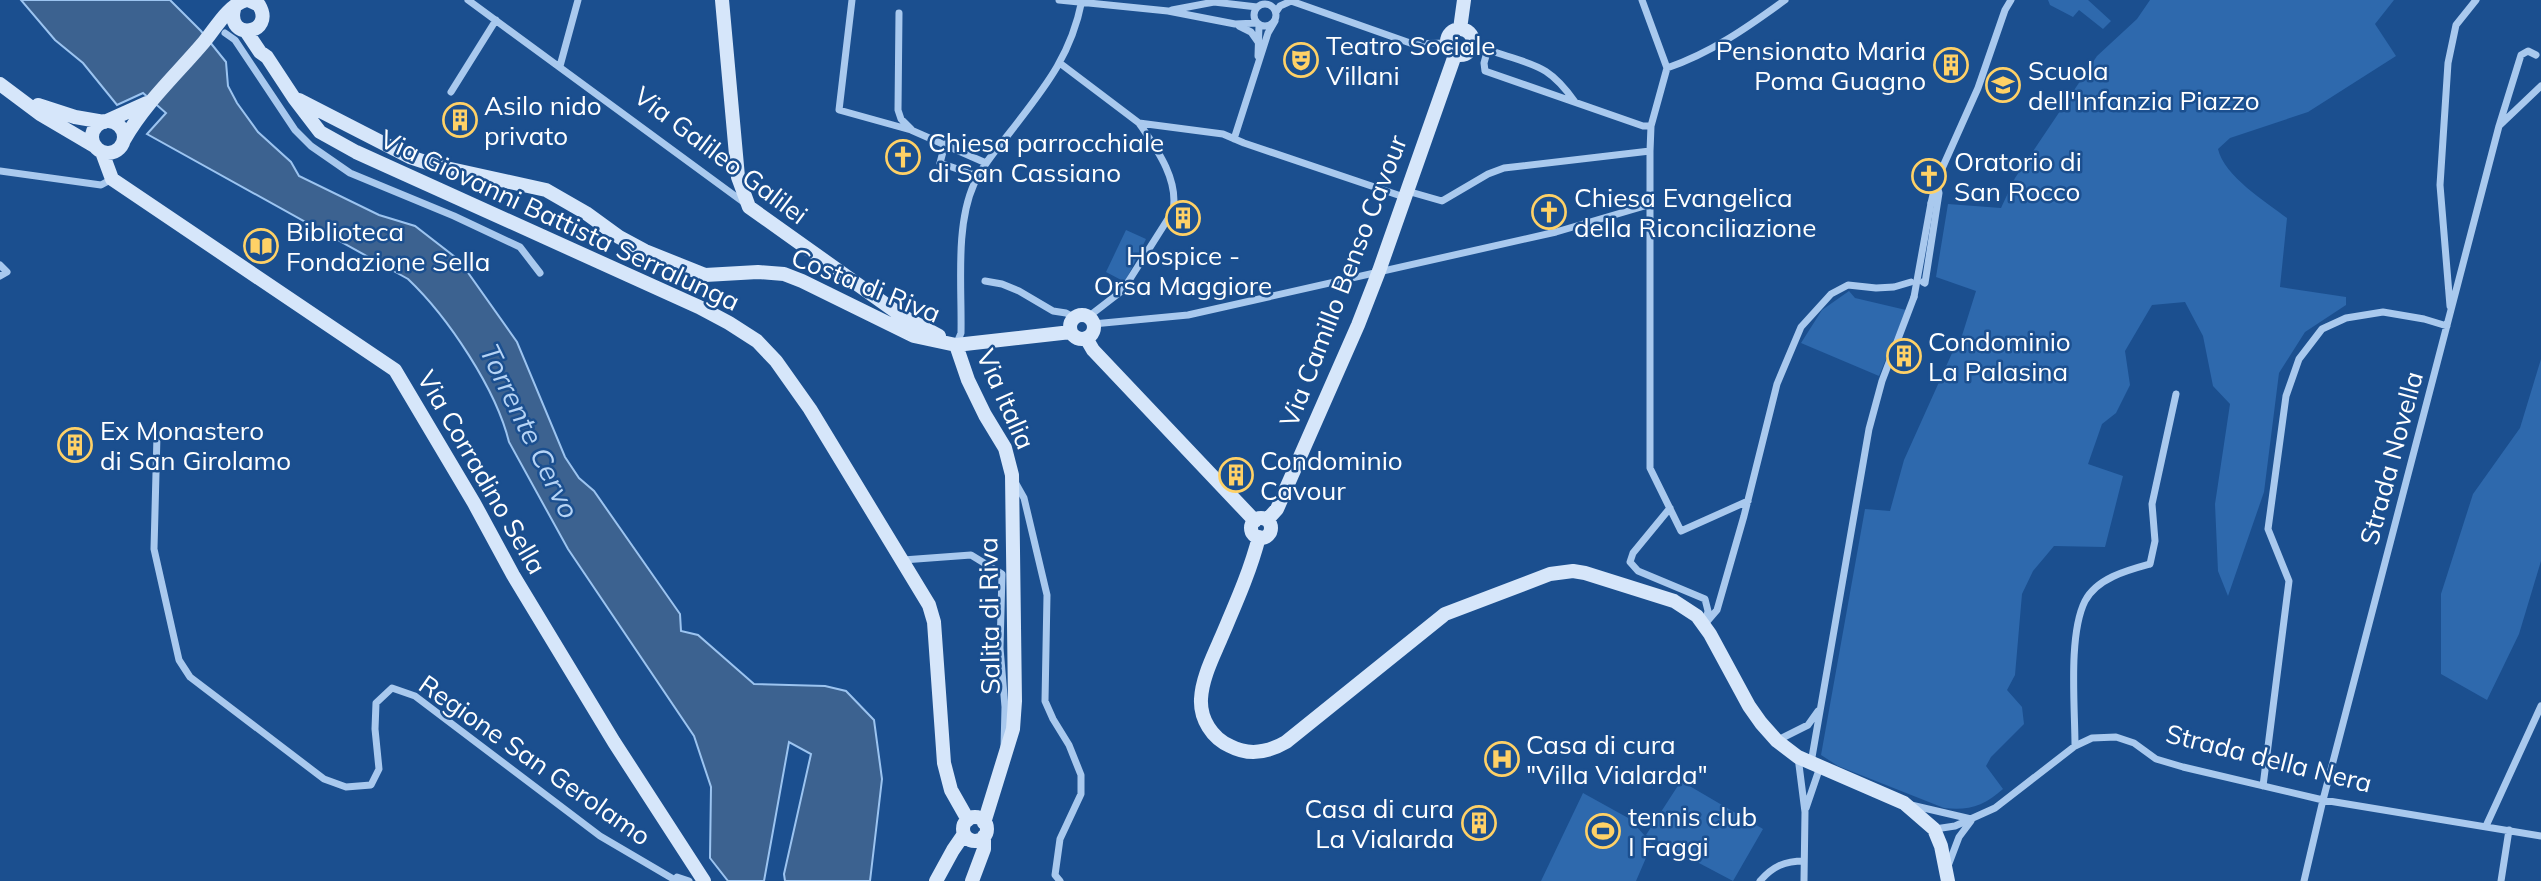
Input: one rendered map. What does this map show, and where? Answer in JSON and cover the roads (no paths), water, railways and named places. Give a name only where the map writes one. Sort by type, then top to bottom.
[{"type":"street","name":"Via Galileo Galilei","points":[[468,0],[833,269],[902,316],[956,345]]},
{"type":"street","points":[[560,66],[578,0]]},
{"type":"street","points":[[722,0],[738,177],[749,206]]},
{"type":"street","points":[[852,0],[839,110],[911,130],[986,163]]},
{"type":"street","points":[[1059,0],[1168,11],[1236,24],[1269,26],[1275,21]]},
{"type":"street","points":[[1460,29],[1464,0]]},
{"type":"street","points":[[1642,0],[1667,68],[1651,126],[1648,205],[1650,468],[1681,531],[1748,502]]},
{"type":"street","points":[[1667,68],[1715,47],[1785,0]]},
{"type":"street","points":[[1804,881],[1805,812],[1810,763],[1869,429],[1882,381],[1914,297],[1936,182],[1978,88],[2011,0]]},
{"type":"street","points":[[2450,314],[2440,185],[2448,63],[2456,25],[2476,0]]},
{"type":"street","name":"Via Italia","points":[[1012,475],[1005,448],[968,380],[956,345],[961,333],[965,214],[978,176],[986,163],[1061,64],[1082,1]]},
{"type":"street","points":[[1234,139],[1268,33],[1280,6],[1291,1],[1413,44],[1467,54],[1472,47],[1471,35],[1460,29]]},
{"type":"street","points":[[1168,11],[1214,2],[1257,7],[1266,4],[1272,6],[1276,12]]},
{"type":"street","points":[[116,181],[99,150],[93,132],[105,122],[128,119],[148,103],[250,3]]},
{"type":"street","name":"Via Giovanni Battista Serralunga","points":[[267,57],[263,13],[250,3],[234,23],[267,57],[320,132],[356,152],[699,307],[757,341],[776,361],[810,409],[929,605],[934,622],[944,763],[967,831]]},
{"type":"street","points":[[1257,7],[1253,13],[1258,24],[1258,63]]},
{"type":"street","points":[[899,13],[898,110],[901,119],[911,130]]},
{"type":"street","points":[[450,92],[496,20]]},
{"type":"street","points":[[215,35],[255,29],[262,23]]},
{"type":"street","points":[[1236,24],[1251,32],[1258,41]]},
{"type":"street","points":[[1450,49],[1449,34],[1460,29]]},
{"type":"street","points":[[215,35],[235,40],[295,130],[311,146],[350,173],[520,247],[540,273]]},
{"type":"street","points":[[1472,47],[1546,69],[1561,82],[1575,103]]},
{"type":"street","name":"Via Camillo Benso Cavour","points":[[1261,520],[1277,509],[1379,271],[1450,49]]},
{"type":"street","name":"Strada Novella","points":[[2304,881],[2499,126],[2521,55],[2528,51],[2536,55]]},
{"type":"street","points":[[1487,52],[1485,71],[1643,126],[1651,126]]},
{"type":"street","points":[[1061,64],[1139,123],[1165,162],[1174,196],[1173,211],[1123,290],[1082,323],[1076,337],[1086,338],[1093,350],[1261,520],[1252,529],[1259,537],[1251,566],[1207,671],[1201,697],[1201,708],[1208,726],[1223,742],[1241,751],[1261,751],[1286,742],[1446,614],[1550,574],[1573,571],[1585,573],[1686,607],[1704,624],[1761,723],[1777,741],[1810,763],[1904,803],[1972,819],[1959,837],[1947,875]]},
{"type":"street","points":[[0,84],[40,114],[99,150],[112,153],[122,144]]},
{"type":"street","points":[[2499,126],[2541,86]]},
{"type":"street","points":[[20,97],[67,115],[120,126],[122,144]]},
{"type":"street","name":"Costa di Riva","points":[[294,98],[410,157],[438,166],[546,190],[645,251],[705,275],[758,272],[784,274],[914,336],[956,345],[1082,323]]},
{"type":"street","points":[[116,181],[116,167],[128,119]]},
{"type":"street","points":[[1139,123],[1223,134],[1405,194],[1441,201],[1488,174],[1504,168],[1650,151]]},
{"type":"street","points":[[945,144],[940,163],[978,176]]},
{"type":"street","points":[[0,171],[101,185],[116,181]]},
{"type":"street","name":"Via Corradino Sella","points":[[116,181],[395,370],[474,503],[513,575],[614,742],[704,881]]},
{"type":"street","points":[[1923,282],[1925,283],[1939,193],[1936,182]]},
{"type":"street","points":[[985,281],[1019,291],[1082,323],[1188,315],[1556,232],[1648,205]]},
{"type":"street","points":[[0,265],[7,272],[0,276]]},
{"type":"street","points":[[1704,624],[1717,610],[1748,502],[1777,384],[1801,327],[1831,294],[1848,285],[1877,288],[1910,282]]},
{"type":"street","points":[[2263,786],[2290,581],[2269,529],[2286,396],[2298,359],[2322,329],[2346,318],[2383,312],[2447,326]]},
{"type":"street","points":[[2075,747],[2076,634],[2086,599],[2099,586],[2120,573],[2150,564],[2155,541],[2152,503],[2176,394]]},
{"type":"street","name":"Regione San Gerolamo","points":[[157,435],[154,549],[179,660],[190,677],[324,779],[346,787],[371,785],[379,768],[375,729],[376,702],[392,688],[415,696],[600,836],[675,880]]},
{"type":"street","points":[[1012,475],[1024,498],[1046,595],[1045,701],[1082,775],[1081,794],[1060,839],[1055,875],[1060,881]]},
{"type":"street","name":"Salita di Riva","points":[[972,881],[984,849],[984,829],[1013,729],[1015,701],[1012,475]]},
{"type":"street","points":[[1670,508],[1633,553],[1630,562],[1638,571],[1705,599],[1708,611],[1704,624]]},
{"type":"street","name":"Salita di Riva","points":[[902,560],[971,555],[1002,574],[1000,648],[1005,707],[1002,740],[1005,755]]},
{"type":"street","points":[[1777,741],[1808,726],[1821,704]]},
{"type":"street","points":[[2486,826],[2541,706]]},
{"type":"street","name":"Strada della Nera","points":[[1934,829],[1955,826],[1995,808],[2075,747],[2092,738],[2116,737],[2134,743],[2156,759],[2323,800],[2541,836]]},
{"type":"street","points":[[1805,812],[1810,763]]},
{"type":"street","points":[[1904,803],[1934,829],[1941,846],[1947,875]]},
{"type":"street","points":[[936,881],[975,818],[984,829],[975,841],[967,831]]},
{"type":"street","points":[[2501,881],[2510,830]]},
{"type":"street","points":[[967,831],[975,852],[972,881]]},
{"type":"street","points":[[1760,881],[1775,866],[1787,861],[1804,861]]},
{"type":"street","points":[[675,880],[681,877],[689,881]]},
{"type":"water","name":"Torrente Cervo","points":[[21,0],[170,0],[201,31],[226,62],[228,86],[237,103],[258,132],[291,162],[299,176],[379,215],[415,226],[459,260],[517,342],[565,457],[579,478],[594,491],[680,614],[681,631],[698,635],[754,684],[825,686],[846,691],[874,720],[882,779],[870,881],[785,881],[784,874],[811,754],[789,742],[764,881],[728,881],[710,858],[711,787],[694,736],[568,549],[509,442],[503,421],[482,377],[439,313],[408,279],[147,134],[166,113],[143,93],[117,105],[83,63],[55,40]]},
{"type":"place","name":"Teatro Sociale Villani","points":[[1301,60]]},
{"type":"place","name":"Pensionato Maria Poma Guagno","points":[[1951,65]]},
{"type":"place","name":"Scuola dell'Infanzia Piazzo","points":[[2003,85]]},
{"type":"place","name":"Asilo nido privato","points":[[460,120]]},
{"type":"place","name":"Chiesa parrocchiale di San Cassiano","points":[[903,157]]},
{"type":"place","name":"Oratorio di San Rocco","points":[[1929,176]]},
{"type":"place","name":"Chiesa Evangelica della Riconciliazione","points":[[1549,212]]},
{"type":"place","name":"Hospice - Orsa Maggiore","points":[[1183,218]]},
{"type":"place","name":"Biblioteca Fondazione Sella","points":[[261,246]]},
{"type":"place","name":"Condominio La Palasina","points":[[1904,356]]},
{"type":"place","name":"Ex Monastero di San Girolamo","points":[[75,445]]},
{"type":"place","name":"Condominio Cavour","points":[[1236,475]]},
{"type":"place","name":"Casa di cura \"Villa Vialarda\"","points":[[1502,759]]},
{"type":"place","name":"Casa di cura La Vialarda","points":[[1479,823]]},
{"type":"place","name":"tennis club I Faggi","points":[[1603,831]]}]
